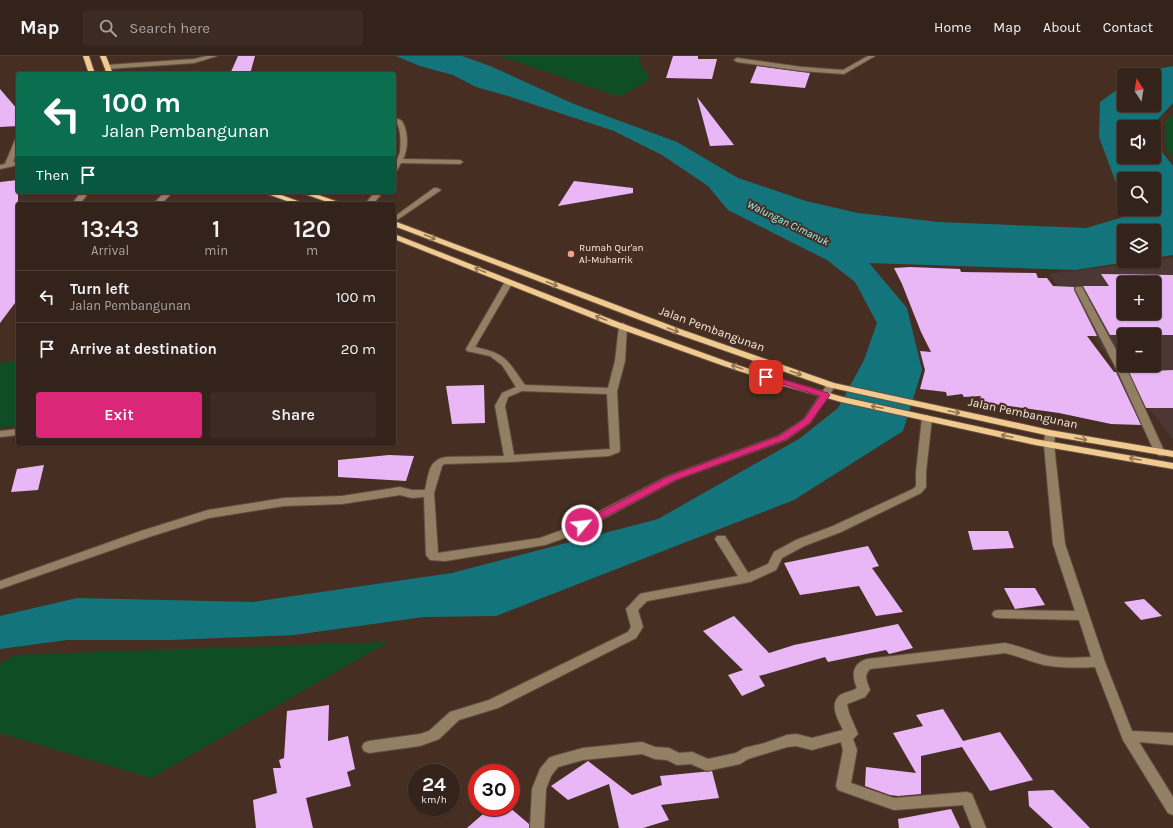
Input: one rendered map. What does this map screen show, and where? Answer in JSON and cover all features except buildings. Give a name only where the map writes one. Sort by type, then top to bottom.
[{"type":"main road","points":[[86,56],[91,72]]},
{"type":"main road","points":[[103,56],[109,72]]},
{"type":"main road","points":[[272,194],[296,202]]},
{"type":"main road","points":[[308,194],[327,202]]},
{"type":"main road","name":"Jalan Pembangunan","points":[[396,224],[669,328],[830,385],[915,404],[1050,439],[1173,466]]},
{"type":"main road","name":"Jalan Pembangunan","points":[[396,237],[664,342],[825,395],[927,418],[1050,439],[1173,454]]},
{"type":"street","points":[[107,68],[194,61],[214,56]]},
{"type":"street","points":[[737,60],[802,69],[844,72],[872,56]]},
{"type":"street","points":[[396,120],[400,122],[403,129],[403,153],[396,168]]},
{"type":"street","points":[[8,165],[16,145]]},
{"type":"street","points":[[399,161],[460,162]]},
{"type":"street","points":[[0,167],[16,163]]},
{"type":"street","points":[[396,219],[437,190]]},
{"type":"street","points":[[159,202],[167,194]]},
{"type":"street","points":[[371,202],[377,194]]},
{"type":"street","points":[[510,282],[470,349],[493,354],[504,363],[522,388]]},
{"type":"street","points":[[1079,289],[1124,374],[1160,452]]},
{"type":"street","points":[[622,326],[620,360],[612,391],[615,450],[609,453],[600,454],[441,461],[437,464],[429,493],[432,555],[434,557],[445,557],[540,542],[569,532],[672,478],[782,438],[807,421],[830,385]]},
{"type":"street","points":[[510,459],[500,406],[502,398],[509,392],[522,388],[612,391]]},
{"type":"street","points":[[369,747],[420,740],[434,735],[454,716],[493,704],[632,635],[637,627],[632,609],[644,597],[746,578],[772,567],[778,555],[800,542],[837,529],[922,487],[921,472],[927,418]]},
{"type":"street","points":[[0,434],[16,432]]},
{"type":"street","points":[[1050,439],[1059,544],[1099,662],[1128,736],[1173,809]]},
{"type":"street","points":[[0,585],[145,534],[208,514],[284,502],[342,500],[400,491],[412,494],[429,493]]},
{"type":"street","points":[[722,539],[746,578]]},
{"type":"street","points":[[998,614],[1083,616]]},
{"type":"street","points":[[537,828],[540,789],[545,773],[554,762],[583,754],[642,748],[655,754],[669,754],[677,759],[692,758],[707,765],[740,758],[744,754],[765,749],[787,741],[796,740],[812,744],[846,736],[850,734],[848,725],[839,706],[840,702],[843,699],[860,694],[864,690],[859,678],[860,671],[867,664],[1005,648],[1021,651],[1044,660],[1073,663],[1099,662]]},
{"type":"street","points":[[846,736],[850,750],[843,786],[894,804],[967,798],[979,828]]},
{"type":"street","points":[[1128,736],[1173,739]]},
{"type":"shaded area","points":[[1173,258],[1173,439],[1121,372],[1161,372],[1161,328],[1117,328],[1117,368],[1049,274],[1117,265],[1117,268],[1161,268],[1161,260]]},
{"type":"green space","points":[[500,56],[642,56],[638,60],[650,79],[620,97]]},
{"type":"green space","points":[[1173,114],[1173,157],[1166,149],[1166,121]]},
{"type":"green space","points":[[16,360],[16,425],[0,428],[0,363]]},
{"type":"green space","points":[[388,642],[151,778],[0,733],[0,664],[15,655]]},
{"type":"water","name":"Walungan Cimanuk","points":[[396,56],[462,56],[490,66],[574,104],[677,142],[738,178],[806,201],[858,213],[939,222],[1086,228],[1127,216],[1161,216],[1161,172],[1117,172],[1117,185],[1099,137],[1100,102],[1117,90],[1117,112],[1161,112],[1161,68],[1173,66],[1173,103],[1158,120],[1117,120],[1117,164],[1161,164],[1161,151],[1173,166],[1173,255],[1161,257],[1161,224],[1117,224],[1117,263],[1075,270],[869,263],[907,308],[922,370],[903,431],[794,500],[496,616],[423,617],[294,635],[171,640],[67,640],[0,649],[0,616],[77,598],[252,602],[452,573],[658,519],[799,439],[838,408],[864,360],[877,323],[855,282],[827,260],[728,210],[708,186],[662,155],[614,131],[476,87],[453,75],[420,66]]},
{"type":"place","name":"Rumah Qur'an Al-Muharrik","points":[[571,254]]},
{"type":"route","points":[[582,525],[672,478],[782,438],[807,421],[825,395],[766,377]]}]
